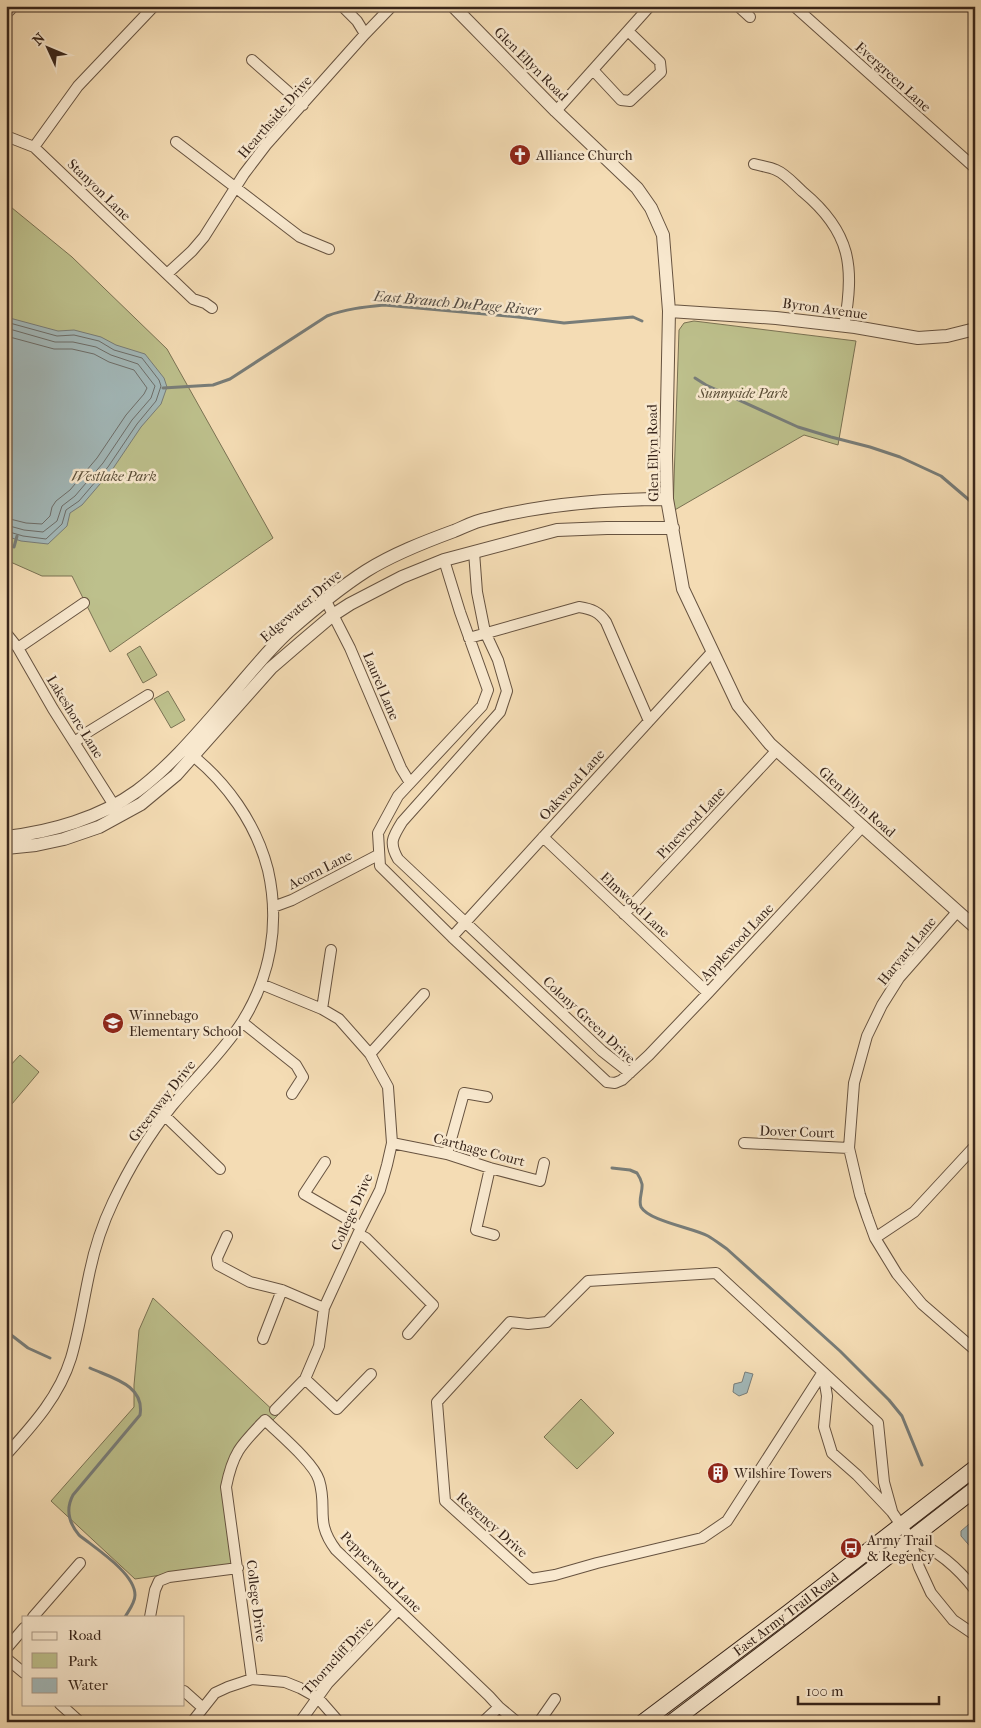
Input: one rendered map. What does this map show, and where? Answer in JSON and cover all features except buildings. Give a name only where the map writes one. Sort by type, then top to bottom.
[{"type":"main road","name":"East Army Trail Road","points":[[643,1722],[975,1468]]},
{"type":"main road","name":"East Army Trail Road","points":[[672,1722],[975,1489]]},
{"type":"street","points":[[6,14],[14,6]]},
{"type":"street","points":[[34,147],[78,86],[154,6]]},
{"type":"street","points":[[342,6],[357,21],[365,34]]},
{"type":"street","name":"Hearthside Drive","points":[[167,274],[204,237],[244,174],[266,145],[392,6]]},
{"type":"street","name":"Glen Ellyn Road","points":[[452,6],[630,181],[651,208],[663,235],[669,311],[666,456],[668,498],[684,589],[738,705],[777,750],[975,927]]},
{"type":"street","points":[[556,110],[650,6]]},
{"type":"street","points":[[738,6],[750,17]]},
{"type":"street","name":"Evergreen Lane","points":[[794,6],[975,168]]},
{"type":"street","points":[[593,70],[621,100],[630,102],[660,72],[660,62],[628,31]]},
{"type":"street","points":[[252,60],[302,105]]},
{"type":"street","name":"Stanyon Lane","points":[[6,136],[34,147],[193,299],[205,303],[212,308]]},
{"type":"street","points":[[176,142],[300,237],[328,249]]},
{"type":"street","points":[[754,164],[777,170],[826,214],[838,231],[845,251],[850,285],[844,326]]},
{"type":"street","name":"Byron Avenue","points":[[669,311],[776,318],[844,326],[918,338],[947,336],[975,329]]},
{"type":"street","name":"Edgewater Drive","points":[[6,838],[36,834],[92,816],[141,804],[176,775],[189,753],[260,662],[288,632],[341,588],[377,565],[418,544],[485,519],[549,506],[668,498]]},
{"type":"street","name":"Edgewater Drive","points":[[189,753],[271,668],[333,616],[350,604],[402,577],[444,560],[557,530],[673,528]]},
{"type":"street","name":"Colony Green Drive","points":[[444,560],[488,690],[482,706],[398,796],[378,833],[380,866],[452,937],[608,1082],[615,1083],[630,1074],[602,1051],[398,860],[392,848],[394,834],[402,822],[500,712],[507,691],[498,660],[485,632],[477,592],[474,552]]},
{"type":"street","name":"Laurel Lane","points":[[326,601],[350,648],[401,768],[410,783]]},
{"type":"street","points":[[18,648],[84,603]]},
{"type":"street","points":[[469,638],[579,607],[591,609],[606,622],[649,720]]},
{"type":"street","name":"Lakeshore Lane","points":[[6,633],[18,648],[53,709],[117,810]]},
{"type":"street","name":"Oakwood Lane","points":[[452,937],[712,652]]},
{"type":"street","points":[[75,742],[148,695]]},
{"type":"street","name":"Pinewood Lane","points":[[624,914],[777,750]]},
{"type":"street","name":"Greenway Drive","points":[[6,1455],[44,1412],[60,1384],[71,1359],[89,1273],[105,1220],[132,1164],[165,1116],[242,1022],[265,975],[272,944],[273,907],[270,881],[259,843],[249,823],[230,794],[189,753]]},
{"type":"street","name":"Edgewater Drive","points":[[6,848],[36,846],[100,827],[117,810]]},
{"type":"street","name":"Applewood Lane","points":[[630,1074],[863,826]]},
{"type":"street","name":"Elmwood Lane","points":[[543,838],[708,993]]},
{"type":"street","name":"Acorn Lane","points":[[273,907],[292,900],[378,855]]},
{"type":"street","name":"Harvard Lane","points":[[957,912],[898,978],[867,1036],[854,1082],[849,1148],[860,1195],[875,1238],[897,1274],[922,1304],[974,1349]]},
{"type":"street","points":[[322,1009],[331,950]]},
{"type":"street","name":"College Drive","points":[[261,984],[322,1009],[339,1020],[370,1054],[388,1087],[392,1143],[380,1190],[324,1308],[318,1346],[305,1379],[275,1410]]},
{"type":"street","points":[[370,1054],[424,994]]},
{"type":"street","points":[[242,1022],[296,1066],[303,1076],[292,1094]]},
{"type":"street","points":[[447,1154],[464,1093],[487,1097]]},
{"type":"street","points":[[165,1116],[220,1169]]},
{"type":"street","name":"Carthage Court","points":[[392,1143],[447,1154],[540,1181],[544,1163]]},
{"type":"street","name":"Dover Court","points":[[744,1143],[849,1148]]},
{"type":"street","points":[[875,1238],[914,1212],[975,1146]]},
{"type":"street","points":[[325,1162],[304,1194],[359,1231],[433,1305],[408,1334]]},
{"type":"street","points":[[490,1168],[476,1230],[494,1235]]},
{"type":"street","points":[[228,1236],[217,1258],[218,1266],[250,1282],[282,1290],[324,1308]]},
{"type":"street","name":"Regency Drive","points":[[823,1372],[727,1521],[702,1538],[555,1575],[531,1578],[445,1501],[437,1402],[510,1322],[528,1324],[547,1322],[588,1281],[716,1272],[878,1423],[884,1482],[892,1512]]},
{"type":"street","points":[[263,1339],[282,1290]]},
{"type":"street","name":"Regency Drive","points":[[823,1372],[828,1396],[824,1427],[832,1454],[857,1475],[892,1512],[910,1538],[931,1593],[953,1620],[975,1635]]},
{"type":"street","points":[[305,1379],[337,1409],[371,1374]]},
{"type":"street","name":"College Drive","points":[[252,1679],[226,1487],[235,1455],[265,1420]]},
{"type":"street","name":"Pepperwood Lane","points":[[265,1420],[310,1465],[318,1478],[322,1495],[321,1517],[329,1541],[336,1550],[499,1707],[517,1722]]},
{"type":"street","name":"Regency Drive","points":[[910,1538],[930,1547],[947,1560],[966,1577],[975,1590]]},
{"type":"street","points":[[34,1616],[80,1563]]},
{"type":"street","points":[[150,1616],[154,1590],[159,1581],[169,1577],[238,1568]]},
{"type":"street","name":"Thorncliff Drive","points":[[300,1722],[328,1684],[398,1610]]},
{"type":"street","points":[[6,1649],[22,1630]]},
{"type":"street","points":[[6,1658],[22,1671]]},
{"type":"street","points":[[192,1722],[215,1693],[252,1679],[285,1682],[300,1688],[318,1698],[339,1722]]},
{"type":"street","points":[[185,1692],[203,1708]]},
{"type":"street","points":[[539,1722],[555,1699]]},
{"type":"street","points":[[62,1706],[80,1722]]},
{"type":"street","points":[[483,1722],[499,1707]]},
{"type":"green space","name":"Westlake Park","points":[[6,203],[72,257],[167,349],[273,538],[110,652],[72,576],[42,576],[6,560]]},
{"type":"green space","name":"Sunnyside Park","points":[[694,321],[856,341],[838,445],[804,435],[673,511],[679,330],[684,323]]},
{"type":"green space","points":[[140,646],[157,675],[143,683],[127,654]]},
{"type":"green space","points":[[168,691],[185,720],[171,728],[154,699]]},
{"type":"green space","points":[[20,1055],[39,1072],[6,1111],[6,1075],[11,1070],[8,1068]]},
{"type":"green space","points":[[153,1298],[278,1415],[244,1448],[236,1463],[228,1487],[241,1563],[135,1579],[51,1501],[134,1407],[139,1330]]},
{"type":"green space","points":[[581,1399],[614,1433],[577,1469],[544,1437]]},
{"type":"water","points":[[6,317],[58,331],[74,330],[101,337],[116,345],[145,354],[164,378],[167,387],[161,404],[141,427],[112,470],[82,505],[70,513],[67,526],[48,544],[21,541],[6,536]]},
{"type":"water","points":[[745,1372],[753,1374],[747,1393],[739,1396],[733,1392],[734,1384],[742,1382]]},
{"type":"water","points":[[975,1519],[975,1552],[961,1536],[961,1531]]},
{"type":"waterway","name":"East Branch DuPage River","points":[[163,388],[213,385],[230,379],[327,316],[362,308],[384,305],[564,323],[633,317],[642,321]]},
{"type":"waterway","name":"East Branch DuPage River","points":[[695,378],[706,385],[798,427],[900,457],[941,476],[975,505]]},
{"type":"waterway","points":[[14,547],[17,536]]},
{"type":"waterway","points":[[6,560],[10,556]]},
{"type":"waterway","points":[[612,1168],[630,1170],[637,1173],[642,1184],[640,1204],[646,1212],[662,1220],[708,1236],[727,1249],[840,1351],[889,1400],[902,1416],[922,1465]]},
{"type":"waterway","points":[[6,1331],[28,1348],[50,1358]]},
{"type":"waterway","points":[[90,1368],[125,1384],[137,1396],[140,1405],[140,1415],[73,1495],[69,1506],[69,1516],[79,1535],[122,1570],[133,1587],[134,1601],[126,1616]]},
{"type":"place","name":"Alliance Church","points":[[520,155]]},
{"type":"place","name":"Winnebago Elementary School","points":[[113,1023]]},
{"type":"place","name":"Wilshire Towers","points":[[718,1473]]},
{"type":"place","name":"Army Trail & Regency","points":[[851,1548]]}]
